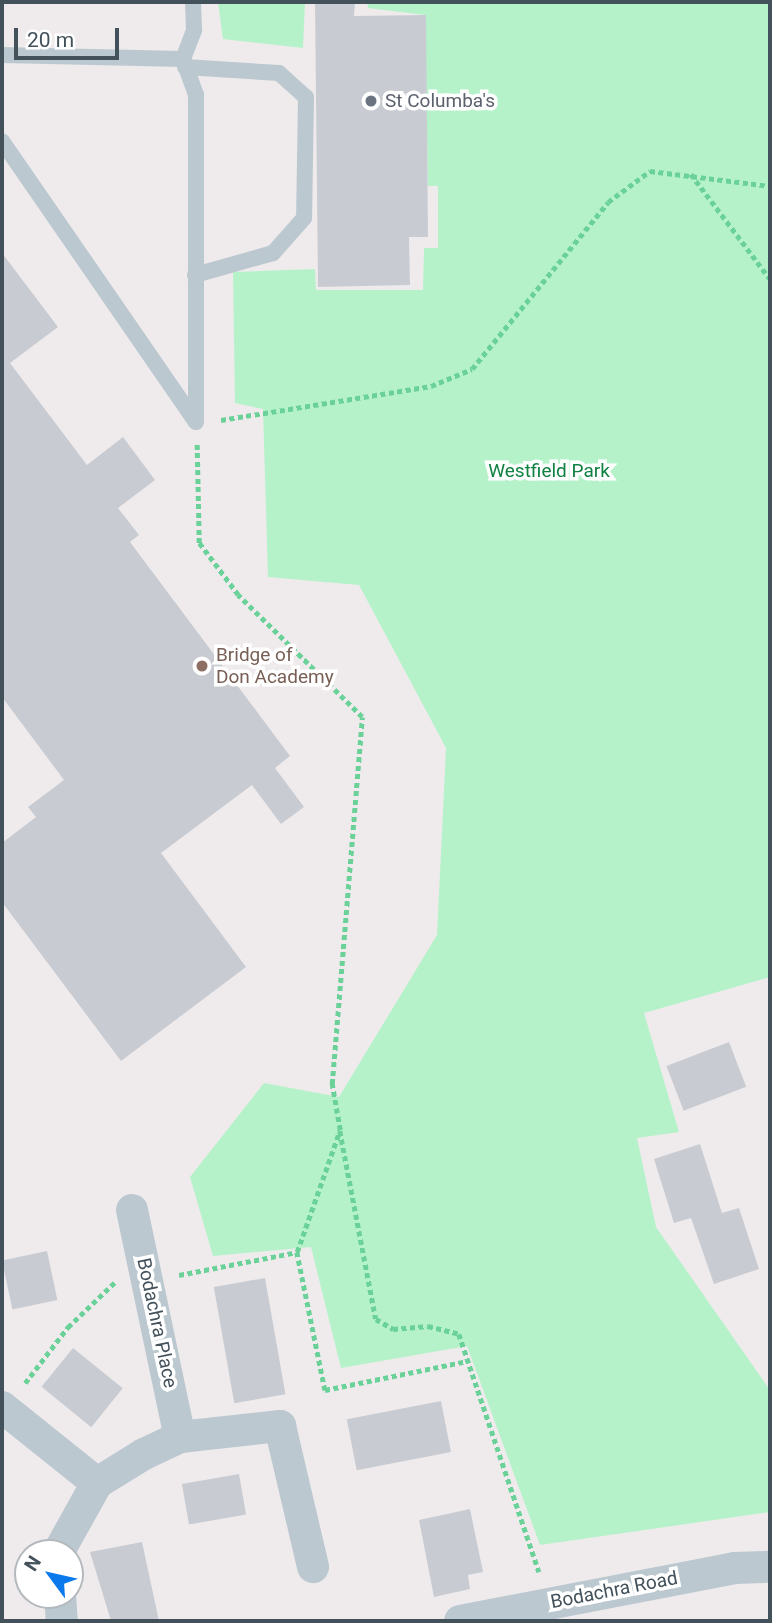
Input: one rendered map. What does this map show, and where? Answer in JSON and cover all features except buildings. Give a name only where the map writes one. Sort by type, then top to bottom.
[{"type":"street","name":"Bodachra Place","points":[[132,1210],[180,1437]]},
{"type":"street","points":[[3,1410],[97,1483]]},
{"type":"street","points":[[66,1539],[97,1483],[180,1437],[280,1426],[313,1567]]},
{"type":"street","name":"Bodachra Road","points":[[460,1621],[531,1614],[770,1567]]},
{"type":"lane","points":[[193,2],[194,30],[184,63],[195,95],[196,422]]},
{"type":"lane","points":[[2,55],[184,63],[279,73],[306,97],[304,218],[273,253],[195,275]]},
{"type":"lane","points":[[2,141],[196,422]]},
{"type":"path","points":[[531,1614],[540,1568],[458,1334],[428,1326],[393,1329],[376,1319],[340,1130],[332,1084],[362,717],[237,596],[199,543],[196,422],[431,386],[472,369],[608,202],[650,171],[690,173],[770,186]]},
{"type":"path","points":[[690,173],[770,279]]},
{"type":"path","points":[[340,1130],[297,1252],[325,1390],[468,1362]]},
{"type":"path","points":[[3,1410],[68,1327],[115,1282],[149,1281],[297,1252]]},
{"type":"green space","points":[[218,2],[305,2],[303,48],[223,39]]},
{"type":"green space","name":"Westfield Park","points":[[367,2],[770,2],[770,977],[644,1013],[679,1132],[637,1138],[656,1227],[770,1390],[770,1512],[540,1545],[467,1346],[341,1368],[311,1247],[213,1256],[190,1177],[264,1083],[339,1097],[437,935],[446,748],[359,585],[268,577],[263,409],[235,403],[233,272],[315,269],[316,290],[423,290],[424,248],[438,248],[438,186],[428,186],[425,15],[368,8]]},
{"type":"place","name":"St Columba's","points":[[371,101]]},
{"type":"place","name":"Bridge of Don Academy","points":[[202,666]]}]
